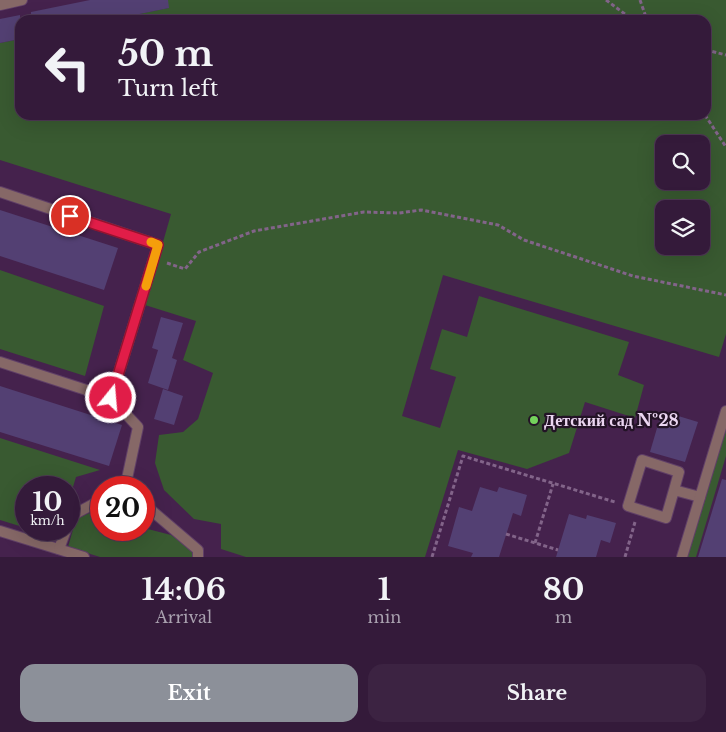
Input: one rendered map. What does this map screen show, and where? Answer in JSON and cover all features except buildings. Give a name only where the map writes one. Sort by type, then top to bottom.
[{"type":"lane","points":[[0,6],[22,0]]},
{"type":"lane","points":[[0,192],[158,245],[111,398]]},
{"type":"lane","points":[[0,362],[111,398],[138,427],[128,476]]},
{"type":"lane","points":[[682,557],[726,411]]},
{"type":"lane","points":[[642,460],[679,472],[666,518],[628,506],[642,460]]},
{"type":"lane","points":[[674,490],[700,497]]},
{"type":"lane","points":[[155,513],[198,550],[198,557]]},
{"type":"lane","points":[[0,531],[84,557]]},
{"type":"lane","points":[[59,549],[62,541]]},
{"type":"path","points":[[606,0],[626,15]]},
{"type":"path","points":[[640,0],[645,15]]},
{"type":"path","points":[[711,51],[726,55]]},
{"type":"path","points":[[707,120],[726,147]]},
{"type":"path","points":[[155,258],[185,270],[199,252],[254,231],[364,212],[399,213],[420,210],[498,225],[524,240],[624,274],[726,295]]},
{"type":"path","points":[[432,557],[463,456],[628,506]]},
{"type":"path","points":[[535,543],[553,484]]},
{"type":"path","points":[[625,557],[639,510]]},
{"type":"path","points":[[506,534],[558,550]]},
{"type":"green space","points":[[167,0],[726,0],[726,334],[719,357],[443,275],[402,416],[440,428],[456,377],[430,369],[442,329],[467,337],[479,296],[629,342],[618,375],[644,385],[635,418],[585,402],[569,453],[527,469],[458,450],[425,557],[246,557],[221,549],[221,524],[194,519],[164,490],[155,463],[159,435],[183,432],[198,419],[213,373],[183,360],[196,321],[145,305],[171,214],[0,160],[0,43],[15,40],[15,120],[711,120],[711,15],[134,15],[168,8]]},
{"type":"green space","points":[[0,270],[104,306],[85,376],[0,349]]},
{"type":"green space","points":[[726,427],[726,456],[696,557],[687,557]]},
{"type":"green space","points":[[0,438],[100,470],[79,476],[15,476],[15,525],[0,520]]},
{"type":"green space","points":[[90,513],[90,541],[155,541],[155,531],[171,535],[193,551],[193,557],[100,557],[68,547],[70,541],[80,541],[80,517]]},
{"type":"slow traffic","points":[[146,286],[158,245],[151,242]]},
{"type":"place","name":"Детский сад №28","points":[[534,420]]},
{"type":"route","points":[[70,216],[158,245],[111,398]]}]
